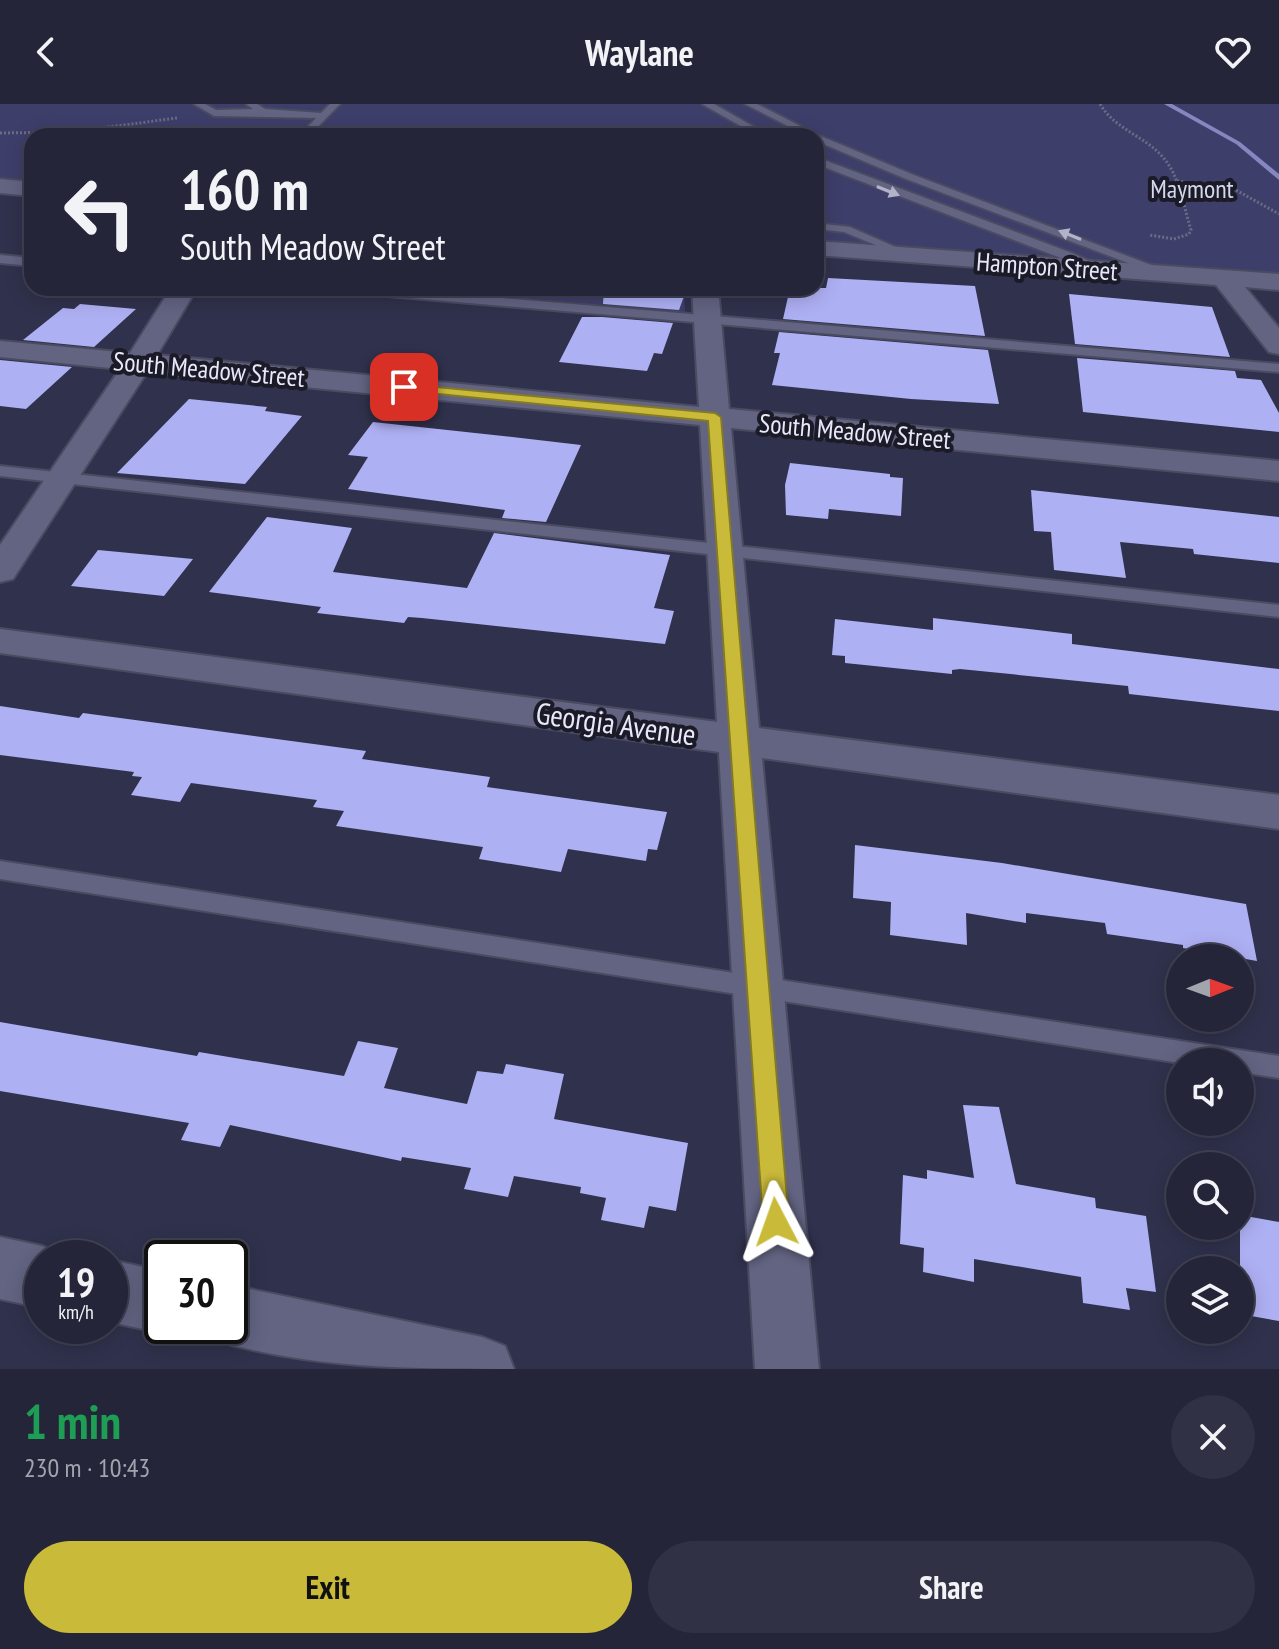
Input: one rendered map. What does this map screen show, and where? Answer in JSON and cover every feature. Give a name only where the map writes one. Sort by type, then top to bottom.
[{"type":"street","points":[[0,186],[24,188]]},
{"type":"street","name":"Hampton Street","points":[[824,249],[1279,282]]},
{"type":"street","points":[[1224,278],[1279,346]]},
{"type":"street","points":[[0,571],[179,296]]},
{"type":"street","points":[[706,304],[787,1369]]},
{"type":"street","name":"South Meadow Street","points":[[0,349],[1279,471]]},
{"type":"street","name":"Georgia Avenue","points":[[0,641],[1279,812]]},
{"type":"street","points":[[0,1268],[24,1273]]},
{"type":"street","points":[[248,1320],[482,1369]]},
{"type":"lane","points":[[199,104],[214,113],[323,116]]},
{"type":"lane","points":[[251,104],[263,112]]},
{"type":"lane","points":[[312,128],[335,104]]},
{"type":"lane","points":[[707,104],[750,128]]},
{"type":"lane","points":[[750,104],[799,128]]},
{"type":"lane","points":[[824,140],[897,171],[1169,274]]},
{"type":"lane","points":[[824,163],[925,205],[1047,245],[1106,270]]},
{"type":"lane","points":[[824,227],[846,229],[908,255]]},
{"type":"lane","points":[[0,259],[24,261]]},
{"type":"lane","points":[[524,296],[706,304],[1279,368]]},
{"type":"lane","points":[[0,471],[1279,611]]},
{"type":"lane","points":[[0,870],[1279,1067]]},
{"type":"path","points":[[1100,104],[1115,126],[1160,155],[1177,181],[1191,230],[1189,234],[1174,239],[1145,234]]},
{"type":"path","points":[[100,128],[214,113]]},
{"type":"path","points":[[0,133],[24,133]]},
{"type":"path","points":[[1177,181],[1242,192],[1279,214]]},
{"type":"green space","name":"Maymont","points":[[0,104],[1279,104],[1279,276],[824,246],[824,128],[24,128],[24,192],[0,190]]},
{"type":"green space","points":[[502,296],[684,296],[685,312]]},
{"type":"building","points":[[828,278],[975,286],[985,336],[783,319],[788,296],[824,296]]},
{"type":"building","points":[[1069,294],[1212,307],[1230,357],[1075,344]]},
{"type":"building","points":[[604,296],[684,296],[679,310],[603,304]]},
{"type":"building","points":[[80,304],[136,309],[94,347],[23,340],[63,308],[74,309]]},
{"type":"building","points":[[582,317],[673,323],[662,354],[654,353],[647,371],[559,362]]},
{"type":"building","points":[[779,332],[988,350],[999,404],[772,385],[780,353],[774,353]]},
{"type":"building","points":[[1077,358],[1235,371],[1237,378],[1261,380],[1279,413],[1279,432],[1083,412]]},
{"type":"building","points":[[0,360],[72,367],[26,409],[0,406]]},
{"type":"building","points":[[189,399],[267,407],[265,411],[302,416],[245,484],[117,473]]},
{"type":"building","points":[[373,422],[581,445],[546,522],[502,518],[505,510],[348,489],[368,457],[348,455]]},
{"type":"building","points":[[790,463],[903,478],[901,516],[829,509],[828,519],[786,515],[785,485]]},
{"type":"building","points":[[1031,490],[1279,517],[1279,563],[1194,554],[1193,549],[1120,542],[1126,578],[1054,570],[1051,532],[1034,531]]},
{"type":"building","points":[[267,517],[352,528],[333,572],[467,588],[494,533],[670,555],[654,608],[674,611],[665,644],[422,618],[408,617],[404,623],[317,613],[321,607],[209,592]]},
{"type":"building","points":[[98,550],[193,559],[164,596],[71,586]]},
{"type":"building","points":[[933,618],[1072,634],[1072,644],[1279,669],[1279,711],[1129,694],[1128,686],[960,669],[952,670],[952,674],[845,663],[845,656],[832,655],[835,619],[933,630]]},
{"type":"building","points":[[0,706],[79,718],[83,713],[366,751],[362,759],[490,777],[487,787],[667,812],[657,850],[648,849],[646,861],[568,849],[561,872],[479,859],[483,847],[336,826],[344,811],[313,807],[317,800],[191,783],[180,802],[131,795],[142,777],[132,776],[134,772],[0,755]]},
{"type":"building","points":[[855,845],[1002,863],[1246,904],[1254,944],[1176,944],[1107,934],[1105,923],[1026,913],[1026,923],[966,913],[967,945],[890,935],[891,902],[853,898]]},
{"type":"building","points":[[0,1022],[197,1056],[199,1052],[344,1076],[358,1041],[398,1048],[384,1088],[467,1104],[477,1071],[503,1074],[506,1064],[564,1074],[554,1119],[688,1143],[676,1211],[649,1206],[644,1228],[601,1220],[606,1198],[580,1193],[581,1187],[514,1176],[508,1197],[464,1189],[471,1168],[402,1157],[401,1161],[230,1125],[220,1147],[181,1140],[189,1123],[0,1091]]},
{"type":"building","points":[[963,1105],[999,1107],[1016,1184],[1095,1198],[1096,1208],[1146,1216],[1156,1292],[1126,1288],[1130,1310],[1083,1303],[1081,1277],[974,1259],[974,1282],[923,1272],[924,1248],[900,1244],[903,1175],[927,1179],[927,1170],[974,1178]]},
{"type":"building","points":[[1254,1218],[1279,1222],[1279,1321],[1254,1317],[1254,1256],[1240,1256],[1240,1240],[1254,1240]]},
{"type":"waterway","points":[[1167,104],[1238,143],[1279,178]]},
{"type":"route","points":[[404,387],[715,417],[776,1222]]}]
